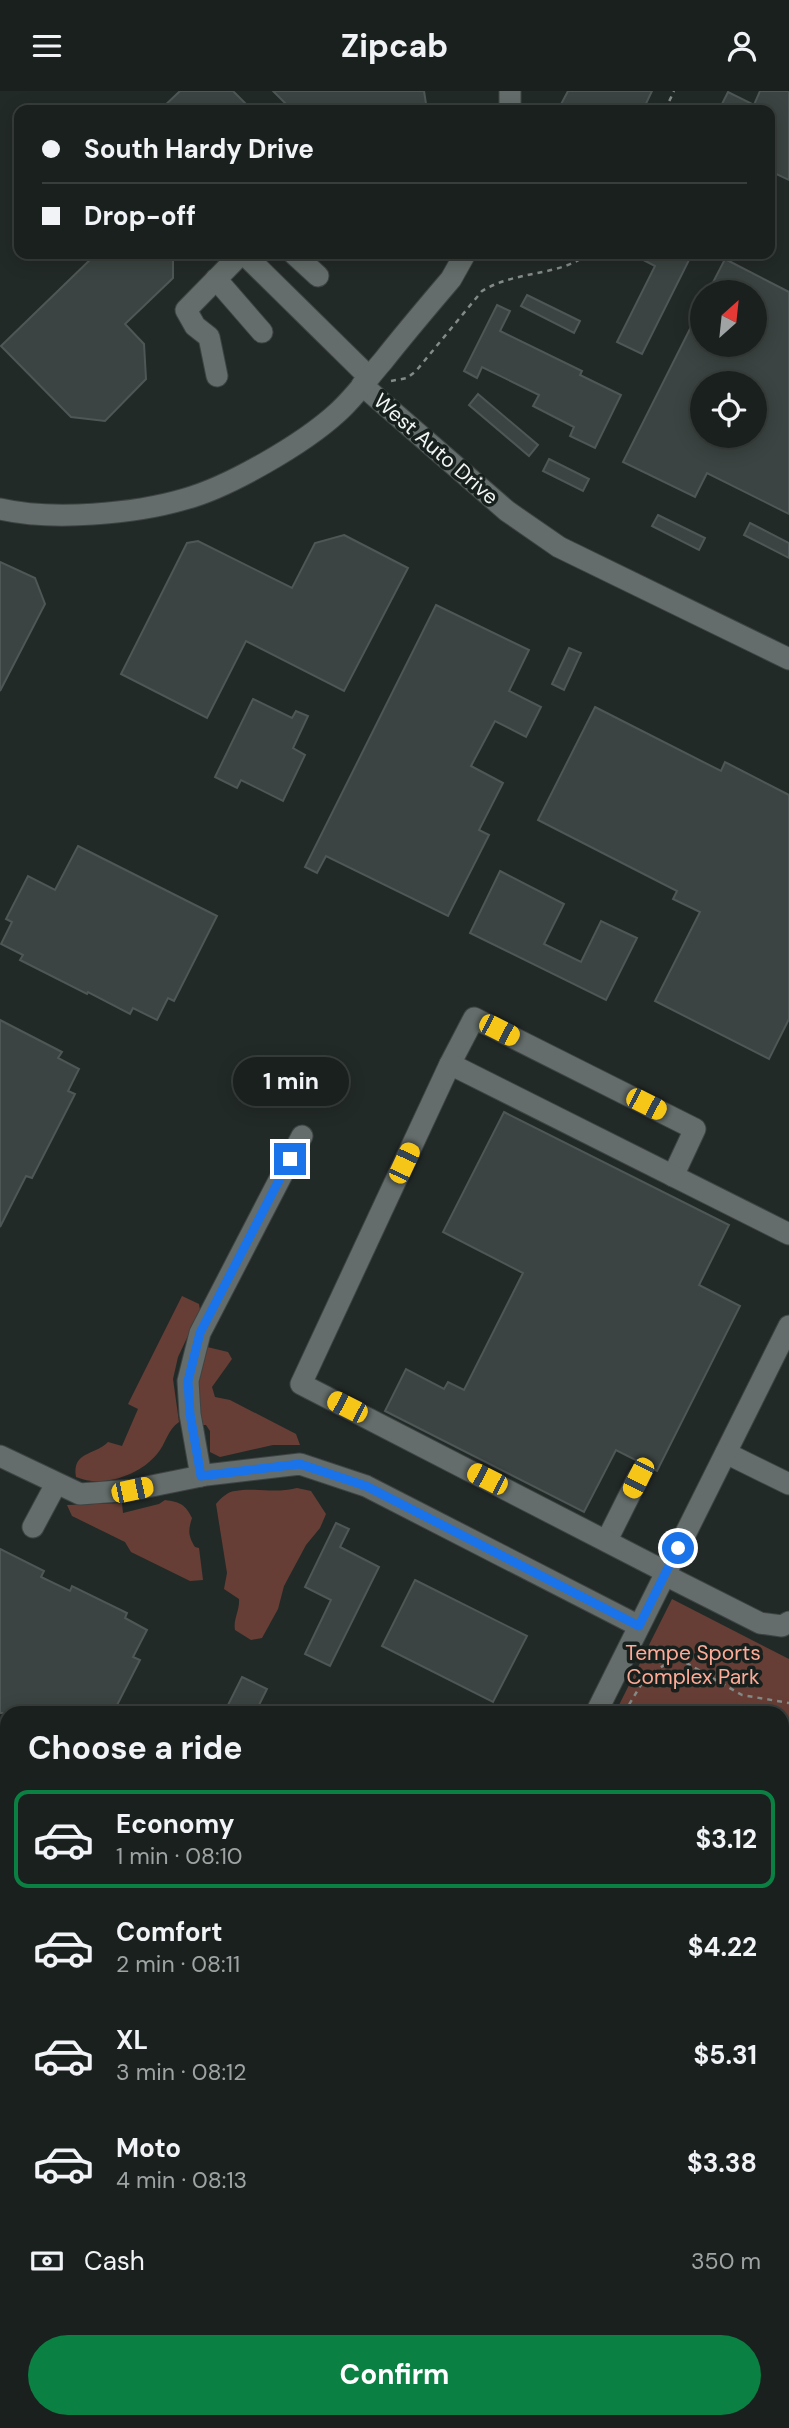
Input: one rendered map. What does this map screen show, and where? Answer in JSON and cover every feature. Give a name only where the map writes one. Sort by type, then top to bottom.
[{"type":"street","points":[[217,376],[208,337],[195,325],[186,310],[238,259]]},
{"type":"street","points":[[248,259],[365,381],[451,279],[462,259]]},
{"type":"street","points":[[299,259],[318,276]]},
{"type":"street","points":[[216,279],[262,332]]},
{"type":"street","name":"West Auto Drive","points":[[0,509],[18,513],[78,514],[138,509],[186,499],[241,475],[303,439],[337,413],[365,381],[507,511],[559,547],[789,659]]},
{"type":"street","points":[[673,1175],[695,1129],[474,1018],[301,1384],[607,1540],[760,1623],[782,1626],[789,1622]]},
{"type":"street","points":[[450,1065],[789,1234]]},
{"type":"street","points":[[201,1476],[190,1414],[188,1381],[200,1333],[302,1136]]},
{"type":"street","points":[[599,1706],[789,1326]]},
{"type":"street","points":[[726,1453],[789,1484]]},
{"type":"street","points":[[0,1456],[80,1494],[132,1490],[201,1476],[300,1464],[366,1486],[639,1626]]},
{"type":"street","points":[[607,1540],[638,1478]]},
{"type":"street","points":[[33,1527],[56,1484]]},
{"type":"path","points":[[397,380],[407,378],[416,370],[482,291],[517,276],[564,267],[579,259]]},
{"type":"path","points":[[628,1706],[645,1678],[676,1657],[742,1695],[789,1703]]},
{"type":"green space","points":[[182,1296],[199,1304],[200,1310],[178,1357],[173,1379],[179,1422],[157,1454],[130,1474],[97,1481],[76,1477],[77,1463],[85,1455],[108,1442],[122,1446],[138,1409],[128,1404]]},
{"type":"green space","points":[[207,1347],[228,1352],[232,1359],[212,1387],[215,1397],[230,1400],[296,1434],[300,1445],[273,1445],[220,1457],[210,1452],[210,1431],[206,1425],[201,1425],[198,1394],[200,1368]]},
{"type":"green space","points":[[297,1488],[311,1491],[326,1514],[284,1586],[278,1609],[262,1638],[251,1640],[235,1630],[239,1599],[224,1589],[227,1573],[216,1504],[235,1491]]},
{"type":"green space","points":[[165,1500],[182,1505],[192,1518],[190,1536],[195,1547],[199,1548],[203,1580],[190,1581],[131,1552],[125,1542],[72,1516],[67,1505],[122,1503],[123,1513]]},
{"type":"green space","name":"Tempe Sports Complex Park","points":[[672,1599],[789,1659],[789,1706],[618,1706]]},
{"type":"building","points":[[180,91],[233,91],[247,105],[165,105]]},
{"type":"building","points":[[273,91],[424,91],[426,105],[287,105]]},
{"type":"building","points":[[568,91],[652,91],[645,105],[561,105]]},
{"type":"building","points":[[760,91],[789,91],[789,180],[775,173],[775,105],[754,105]]},
{"type":"building","points":[[728,92],[754,105],[722,105]]},
{"type":"building","points":[[91,259],[173,259],[173,278],[125,324],[144,344],[146,379],[105,421],[71,417],[1,346]]},
{"type":"building","points":[[642,259],[690,259],[642,354],[617,342],[655,266]]},
{"type":"building","points":[[725,259],[766,280],[714,280]]},
{"type":"building","points":[[767,281],[789,292],[789,514],[707,473],[695,497],[623,462],[690,329],[690,357],[767,357]]},
{"type":"building","points":[[527,295],[580,321],[574,333],[521,306]]},
{"type":"building","points":[[497,305],[510,311],[500,331],[582,371],[580,375],[621,395],[595,448],[570,436],[574,427],[533,406],[539,395],[482,367],[477,378],[464,371]]},
{"type":"building","points":[[478,394],[538,445],[529,456],[469,405]]},
{"type":"building","points":[[549,459],[589,479],[583,491],[543,471]]},
{"type":"building","points":[[658,515],[705,538],[699,550],[652,526]]},
{"type":"building","points":[[750,523],[789,543],[789,558],[744,535]]},
{"type":"building","points":[[344,535],[408,568],[344,691],[246,641],[207,718],[121,674],[187,543],[198,541],[292,588],[315,543]]},
{"type":"building","points":[[0,562],[35,578],[45,604],[0,691]]},
{"type":"building","points":[[436,605],[529,650],[509,691],[541,707],[526,737],[495,721],[471,766],[503,783],[479,830],[489,835],[448,916],[326,856],[317,873],[305,867]]},
{"type":"building","points":[[569,648],[581,653],[564,690],[552,684]]},
{"type":"building","points":[[253,699],[292,718],[296,711],[308,716],[293,748],[305,755],[283,801],[241,780],[237,788],[215,777]]},
{"type":"building","points":[[595,707],[721,771],[725,762],[789,795],[789,1019],[769,1059],[655,1001],[700,912],[673,899],[677,891],[538,820]]},
{"type":"building","points":[[78,846],[217,916],[174,1001],[168,998],[157,1020],[133,1008],[130,1014],[88,992],[87,994],[20,960],[23,955],[1,944],[12,922],[6,919],[28,876],[55,890]]},
{"type":"building","points":[[500,871],[564,904],[544,944],[581,962],[601,921],[637,938],[606,1000],[470,933]]},
{"type":"building","points":[[0,1020],[62,1052],[58,1058],[79,1069],[68,1091],[75,1094],[32,1178],[26,1176],[0,1227]]},
{"type":"building","points":[[504,1112],[729,1225],[699,1285],[740,1306],[657,1471],[616,1450],[584,1512],[385,1411],[406,1369],[444,1389],[448,1382],[464,1390],[523,1273],[443,1232]]},
{"type":"building","points":[[336,1523],[349,1529],[340,1547],[379,1567],[330,1666],[305,1654],[331,1600],[305,1587]]},
{"type":"building","points":[[0,1549],[44,1571],[41,1577],[70,1591],[72,1586],[127,1613],[125,1618],[147,1630],[133,1657],[140,1660],[117,1706],[0,1706]]},
{"type":"building","points":[[415,1580],[527,1636],[493,1702],[382,1646]]},
{"type":"building","points":[[242,1677],[267,1689],[258,1706],[228,1706]]},
{"type":"route","points":[[290,1159],[200,1333],[188,1381],[190,1414],[201,1476],[300,1464],[366,1486],[639,1626],[678,1548]]}]
